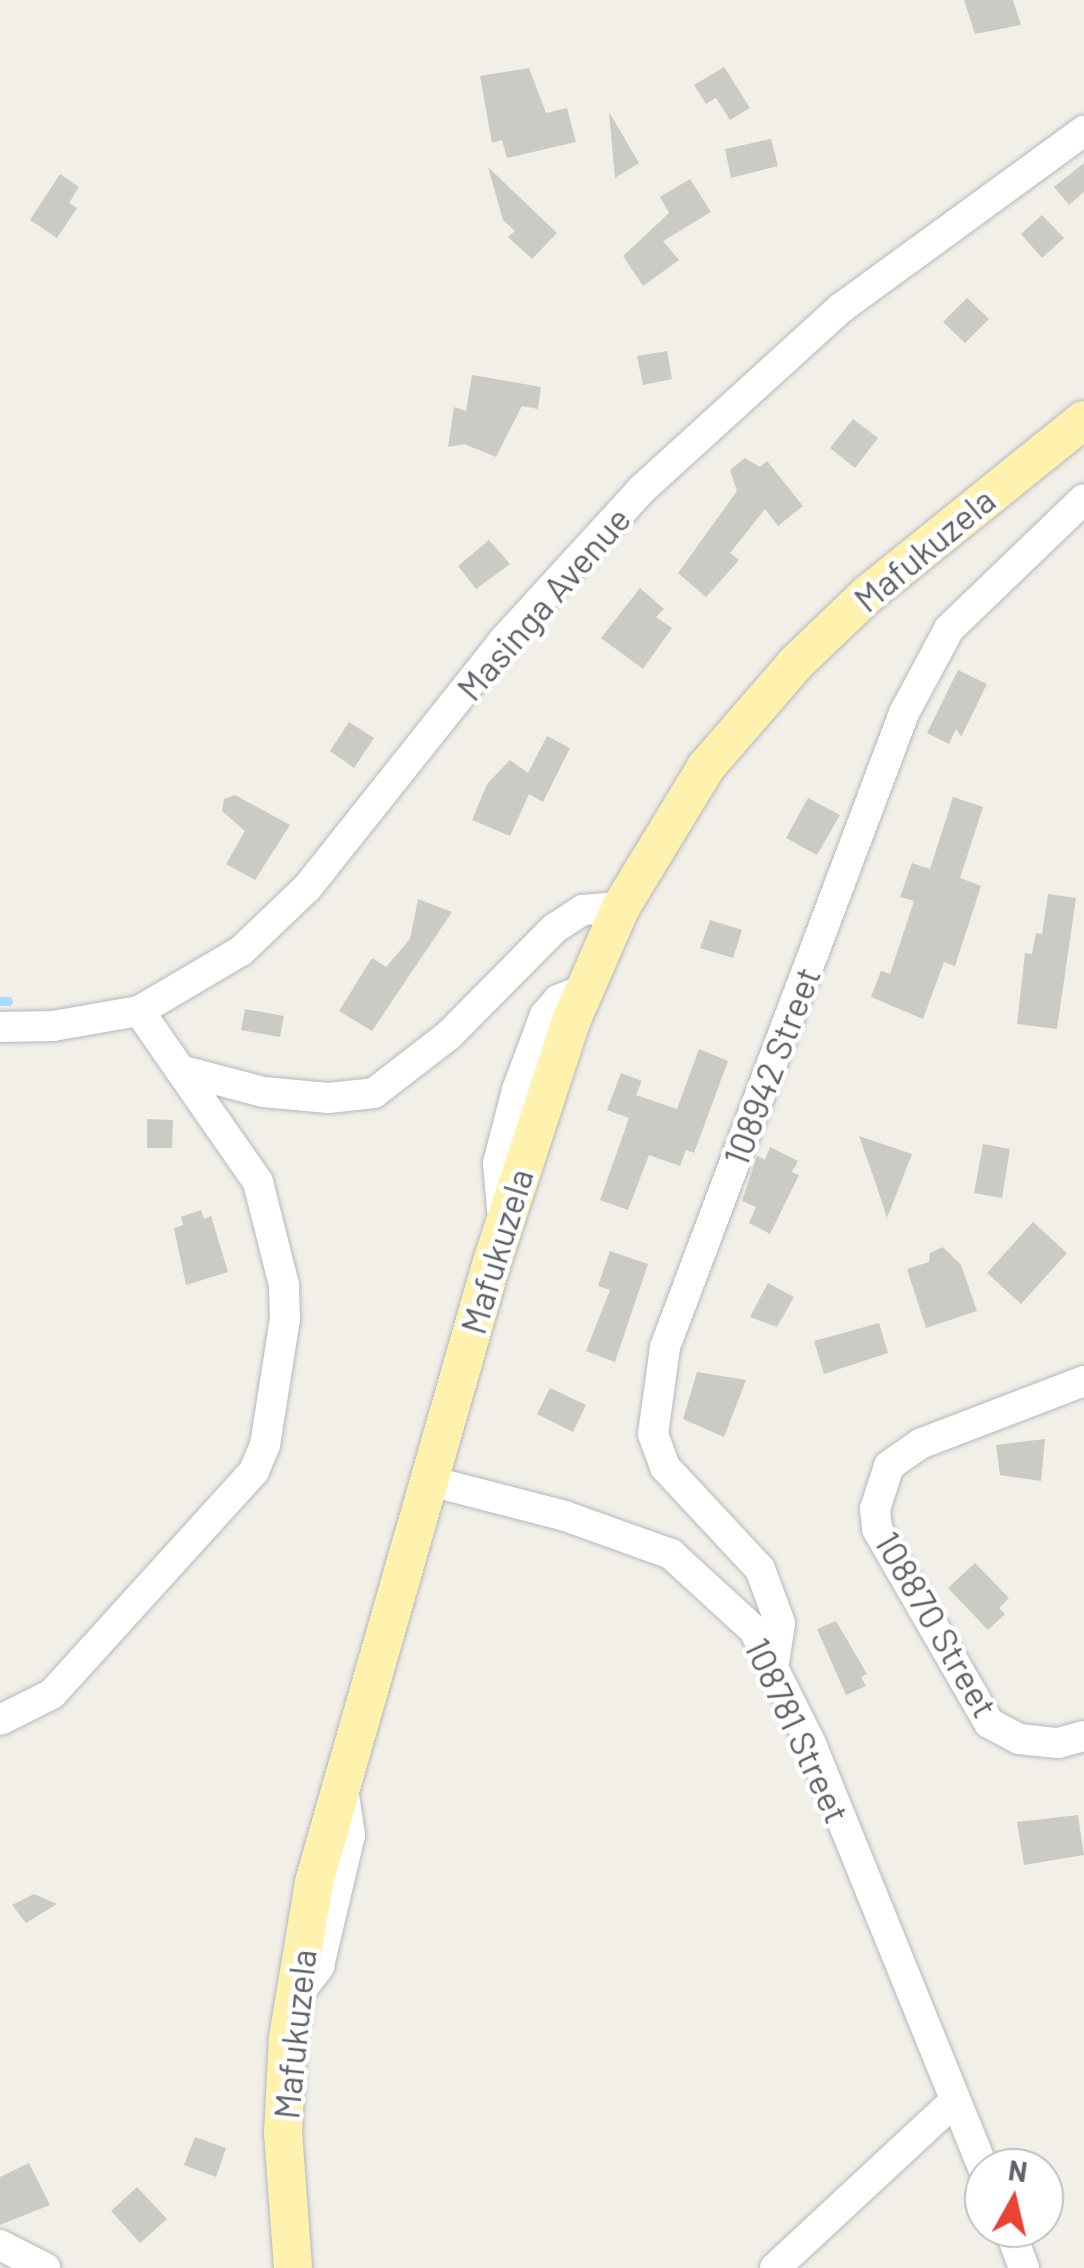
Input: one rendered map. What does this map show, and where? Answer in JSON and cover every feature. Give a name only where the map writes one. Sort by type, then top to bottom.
[{"type":"main road","name":"Mafukuzela","points":[[293,2268],[283,2133],[292,2001],[340,1779],[504,1223],[585,989],[621,907],[706,767],[796,663],[935,536],[1084,420]]},
{"type":"street","name":"Masinga Avenue","points":[[0,1027],[53,1026],[139,1010],[241,951],[307,888],[505,639],[642,489],[841,308],[1084,131]]},
{"type":"street","name":"108942 Street","points":[[774,1662],[780,1623],[760,1569],[665,1467],[653,1434],[664,1347],[904,713],[949,629],[1084,499]]},
{"type":"street","points":[[180,1070],[263,1092],[328,1098],[374,1093],[449,1035],[554,928],[584,910],[621,907]]},
{"type":"street","points":[[0,1720],[52,1694],[254,1471],[265,1445],[280,1364],[284,1285],[258,1182],[139,1010]]},
{"type":"street","name":"108870 Street","points":[[1084,1382],[920,1444],[889,1466],[876,1508],[877,1529],[989,1723],[1020,1739],[1058,1743],[1084,1736]]},
{"type":"street","name":"108781 Street","points":[[426,1480],[565,1516],[671,1554],[732,1606],[774,1662],[975,2148]]},
{"type":"street","points":[[775,2268],[955,2101]]},
{"type":"street","points":[[0,2245],[45,2268]]},
{"type":"building","points":[[964,0],[1013,0],[1021,25],[975,34]]},
{"type":"building","points":[[724,67],[750,108],[730,120],[716,98],[706,104],[694,85]]},
{"type":"building","points":[[529,68],[546,113],[567,108],[576,142],[507,158],[502,140],[492,143],[480,76]]},
{"type":"building","points":[[609,112],[639,163],[615,178]]},
{"type":"building","points":[[771,139],[778,166],[731,178],[725,149]]},
{"type":"building","points":[[1084,163],[1084,192],[1069,205],[1054,187]]},
{"type":"building","points":[[488,167],[557,233],[532,259],[508,237],[515,231],[503,220]]},
{"type":"building","points":[[60,174],[79,187],[69,203],[77,208],[57,238],[30,220]]},
{"type":"building","points":[[690,179],[711,212],[663,241],[679,260],[643,286],[623,256],[669,213],[660,197]]},
{"type":"building","points":[[1042,215],[1064,238],[1042,258],[1021,234]]},
{"type":"building","points":[[967,298],[989,319],[965,343],[943,322]]},
{"type":"building","points":[[667,351],[672,379],[643,385],[637,356]]},
{"type":"building","points":[[472,375],[541,387],[538,409],[522,406],[496,457],[464,444],[448,447],[454,407],[466,411]]},
{"type":"building","points":[[853,419],[878,438],[855,468],[830,448]]},
{"type":"building","points":[[745,458],[760,467],[767,461],[803,506],[778,526],[765,509],[730,553],[739,560],[706,597],[678,573],[737,491],[730,470]]},
{"type":"building","points":[[489,540],[510,564],[476,589],[458,566]]},
{"type":"building","points":[[640,588],[664,609],[656,617],[672,628],[643,669],[601,638]]},
{"type":"building","points":[[958,670],[987,684],[961,737],[956,729],[949,744],[927,733]]},
{"type":"building","points":[[349,722],[374,738],[354,768],[330,751]]},
{"type":"building","points":[[547,736],[570,748],[543,802],[529,794],[510,836],[472,820],[487,784],[510,760],[528,773]]},
{"type":"building","points":[[235,795],[290,825],[255,880],[226,864],[245,831],[222,811],[224,799]]},
{"type":"building","points":[[953,797],[983,807],[960,878],[981,886],[955,966],[944,962],[923,1019],[871,997],[881,971],[890,974],[914,901],[900,897],[912,863],[930,869]]},
{"type":"building","points":[[808,798],[840,815],[817,855],[786,838]]},
{"type":"building","points":[[1048,894],[1076,898],[1057,1029],[1017,1024],[1025,953],[1032,954],[1036,933],[1042,934]]},
{"type":"building","points":[[418,899],[452,912],[372,1031],[339,1011],[372,958],[386,967],[410,939]]},
{"type":"building","points":[[710,920],[742,930],[733,958],[700,948]]},
{"type":"building","points":[[245,1009],[284,1016],[280,1037],[241,1030]]},
{"type":"building","points":[[699,1049],[728,1061],[694,1153],[686,1150],[680,1166],[649,1155],[628,1210],[600,1200],[629,1118],[607,1110],[621,1073],[642,1081],[636,1095],[677,1109]]},
{"type":"building","points":[[147,1119],[173,1120],[172,1148],[147,1148]]},
{"type":"building","points":[[859,1136],[912,1154],[887,1218],[875,1181]]},
{"type":"building","points":[[983,1144],[1010,1149],[1002,1198],[974,1193]]},
{"type":"building","points":[[770,1147],[798,1161],[792,1172],[799,1175],[770,1234],[749,1223],[756,1207],[742,1201],[757,1156],[765,1160]]},
{"type":"building","points":[[201,1210],[204,1219],[211,1216],[228,1272],[186,1285],[174,1228],[183,1225],[181,1217]]},
{"type":"building","points":[[1033,1222],[1067,1253],[1021,1304],[987,1273]]},
{"type":"building","points":[[943,1247],[961,1265],[977,1311],[926,1328],[907,1269],[929,1262],[930,1253]]},
{"type":"building","points":[[610,1251],[648,1264],[615,1362],[586,1351],[610,1290],[598,1286]]},
{"type":"building","points":[[768,1283],[794,1297],[777,1327],[750,1317]]},
{"type":"building","points":[[879,1323],[888,1353],[824,1374],[814,1341]]},
{"type":"building","points":[[697,1372],[746,1380],[724,1437],[683,1419]]},
{"type":"building","points":[[550,1388],[586,1405],[573,1432],[537,1414]]},
{"type":"building","points":[[1045,1439],[1041,1481],[1000,1475],[996,1445]]},
{"type":"building","points":[[975,1563],[1009,1598],[999,1608],[1005,1614],[988,1630],[948,1588]]},
{"type":"building","points":[[836,1621],[867,1674],[861,1677],[866,1686],[846,1695],[817,1629]]},
{"type":"building","points":[[1078,1815],[1084,1855],[1024,1865],[1017,1822]]},
{"type":"building","points":[[34,1894],[57,1904],[26,1923],[12,1905]]},
{"type":"building","points":[[195,2137],[226,2148],[216,2177],[184,2165]]},
{"type":"building","points":[[29,2163],[50,2205],[0,2225],[0,2177]]},
{"type":"building","points":[[137,2187],[167,2219],[140,2243],[111,2211]]},
{"type":"waterway","points":[[0,1001],[8,1001]]}]
